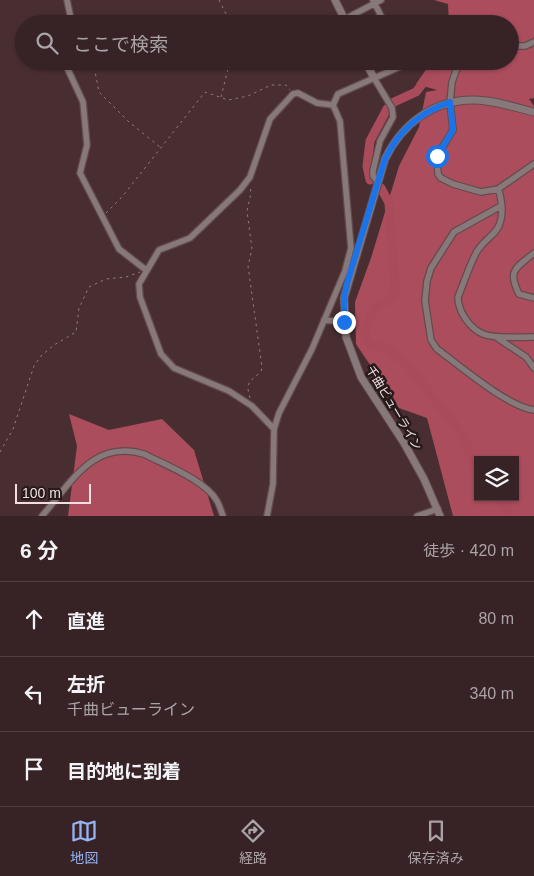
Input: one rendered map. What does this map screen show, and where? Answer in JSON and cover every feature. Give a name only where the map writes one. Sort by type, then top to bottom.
[{"type":"street","points":[[67,0],[70,15]]},
{"type":"street","points":[[335,0],[343,15]]},
{"type":"street","points":[[355,15],[376,1],[381,15]]},
{"type":"street","points":[[519,46],[534,42]]},
{"type":"street","points":[[68,70],[83,102],[87,145],[80,173],[119,249],[146,270]]},
{"type":"street","points":[[370,70],[392,108],[393,117],[380,140],[373,171],[373,176],[378,182]]},
{"type":"street","points":[[267,516],[273,484],[274,429],[278,413],[305,364],[345,271],[351,248],[340,121],[333,105],[342,91],[392,70]]},
{"type":"street","points":[[456,70],[452,82],[450,102],[453,130],[437,156],[438,174],[441,178],[453,184],[482,192],[498,189],[534,164]]},
{"type":"street","points":[[274,429],[252,406],[229,391],[174,368],[168,363],[161,354],[140,297],[139,284],[159,250],[190,238],[240,190],[250,177],[270,119],[293,94],[298,93],[317,103],[333,105]]},
{"type":"street","name":"千曲ビューライン","points":[[439,513],[424,479],[404,443],[370,394],[355,365],[346,337],[344,298],[378,182],[390,148],[403,131],[429,110],[450,102],[473,100],[491,102],[534,112]]},
{"type":"street","points":[[498,189],[501,194],[502,206],[500,225],[478,250],[458,297],[458,304],[469,324],[483,334],[534,337]]},
{"type":"street","points":[[502,206],[454,232],[431,268],[427,281],[425,300],[432,340],[437,349],[508,400],[524,409],[534,410]]},
{"type":"street","points":[[534,253],[518,266],[513,274],[514,283],[519,294],[534,298]]},
{"type":"street","points":[[324,320],[344,322]]},
{"type":"street","points":[[495,336],[526,357],[534,368]]},
{"type":"street","points":[[42,516],[88,464],[108,452],[117,450],[134,451],[144,454],[195,480],[206,487],[214,496],[223,516]]},
{"type":"street","points":[[417,516],[439,513]]},
{"type":"path","points":[[219,0],[226,15]]},
{"type":"path","points":[[95,70],[99,92],[129,122],[161,147]]},
{"type":"path","points":[[221,97],[228,70]]},
{"type":"path","points":[[102,217],[122,197],[205,92],[228,100],[248,96],[271,85],[286,85],[293,94]]},
{"type":"path","points":[[250,177],[251,192],[247,210],[252,249],[248,266],[262,367],[261,372],[248,383],[247,389],[252,406]]},
{"type":"path","points":[[0,452],[13,429],[34,366],[41,356],[54,345],[76,332],[78,308],[89,287],[106,279],[126,277],[146,270]]},
{"type":"shaded area","points":[[434,0],[534,0],[534,98],[529,99],[534,106],[534,516],[453,516],[427,418],[399,408],[356,344],[355,302],[371,258],[399,166],[419,127],[426,92],[437,90],[416,84],[426,70],[519,70],[519,15],[449,15],[448,4]]},
{"type":"shaded area","points":[[69,414],[109,430],[162,419],[194,450],[214,516],[68,516],[77,446]]},
{"type":"waterway","points":[[370,180],[367,166],[370,141],[387,109],[394,102],[416,92],[430,74],[439,70]]},
{"type":"waterway","points":[[381,188],[389,203],[395,289],[391,299],[375,307],[364,334],[370,345],[387,348],[404,361],[461,433],[474,463]]},
{"type":"waterway","points":[[500,501],[505,505],[510,516]]},
{"type":"route","points":[[344,322],[344,298],[348,280],[390,148],[411,122],[429,110],[450,102],[453,130],[437,156]]}]
